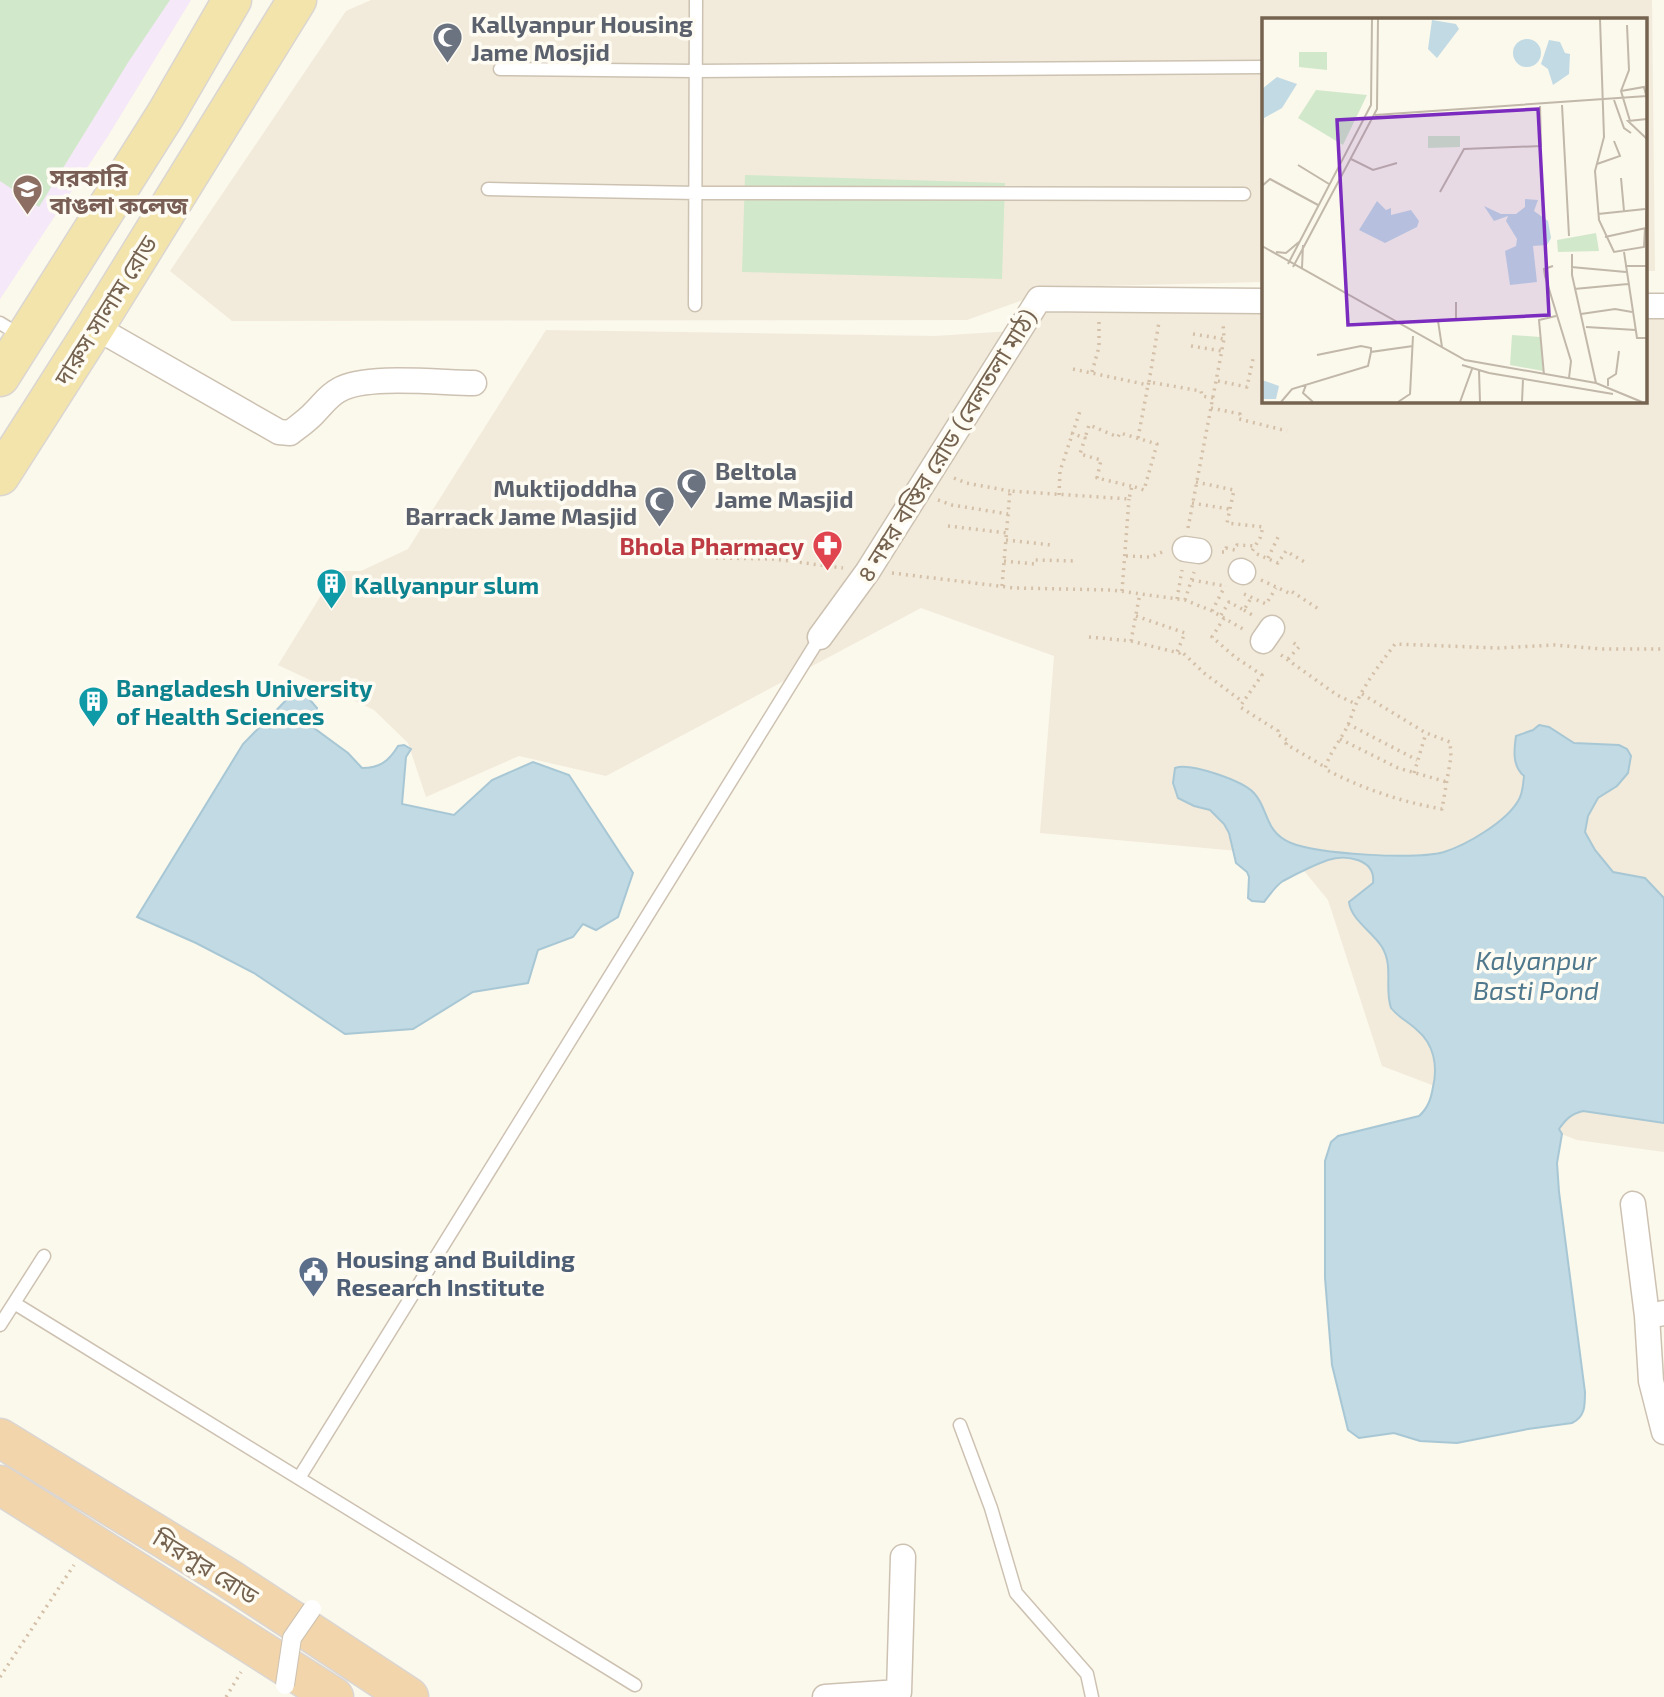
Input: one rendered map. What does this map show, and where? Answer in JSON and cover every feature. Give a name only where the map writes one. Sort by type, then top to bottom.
[{"type":"highway","name":"মিরপুর রোড","points":[[0,1438],[228,1578],[409,1697]]},
{"type":"highway","name":"মিরপুর রোড","points":[[0,1485],[334,1697]]},
{"type":"main road","points":[[0,377],[12,331],[166,114],[232,0]]},
{"type":"main road","name":"দারুস সালাম রোড","points":[[0,476],[297,0]]},
{"type":"street","name":"৪ নম্বর বস্তির রোড (বেলতলা মাঠ)","points":[[820,637],[868,571],[1039,299],[1262,301]]},
{"type":"street","points":[[1646,306],[1664,306]]},
{"type":"street","points":[[95,327],[279,432],[290,433],[342,387],[394,381],[474,383]]},
{"type":"street","points":[[1633,1204],[1656,1314],[1658,1379],[1664,1432]]},
{"type":"street","points":[[825,1697],[899,1692],[903,1557]]},
{"type":"street","points":[[285,1685],[292,1638],[312,1609]]},
{"type":"lane","points":[[695,305],[696,0]]},
{"type":"lane","points":[[500,69],[695,71],[1262,67]]},
{"type":"lane","points":[[488,189],[697,193],[1244,194]]},
{"type":"lane","points":[[299,1478],[820,637]]},
{"type":"lane","points":[[0,1325],[44,1256]]},
{"type":"lane","points":[[14,1303],[635,1685]]},
{"type":"lane","points":[[960,1425],[991,1508],[1016,1592],[1087,1674],[1092,1697]]},
{"type":"path","points":[[1091,372],[1099,347],[1100,330],[1095,299]]},
{"type":"path","points":[[1138,438],[1159,322],[1153,299]]},
{"type":"path","points":[[1185,600],[1192,579],[1189,550],[1192,503],[1224,339],[1222,300]]},
{"type":"path","points":[[1193,334],[1224,339]]},
{"type":"path","points":[[1191,346],[1222,351]]},
{"type":"path","points":[[1217,381],[1247,387],[1253,359]]},
{"type":"path","points":[[1073,369],[1201,391],[1202,396],[1214,398]]},
{"type":"path","points":[[1059,495],[1060,471],[1081,408]]},
{"type":"path","points":[[1212,408],[1240,414],[1239,419],[1287,431]]},
{"type":"path","points":[[1089,425],[1118,437],[1120,433],[1157,444],[1144,490],[1097,478],[1101,460],[1080,454],[1085,438],[1089,425]]},
{"type":"path","points":[[1071,433],[1085,438]]},
{"type":"path","points":[[932,468],[966,483],[1010,491],[1129,499]]},
{"type":"path","points":[[1126,556],[1150,557],[1168,550],[1225,552],[1226,548],[1235,550],[1237,545],[1256,546],[1263,527],[1227,523],[1234,490],[1196,482]]},
{"type":"path","points":[[1122,591],[1132,486]]},
{"type":"path","points":[[1002,587],[1010,491]]},
{"type":"path","points":[[917,493],[952,505],[1008,514]]},
{"type":"path","points":[[1192,503],[1229,509]]},
{"type":"path","points":[[948,527],[1007,533]]},
{"type":"path","points":[[1213,611],[1240,570],[1268,558],[1280,533]]},
{"type":"path","points":[[1006,540],[1051,545]]},
{"type":"path","points":[[1177,599],[1189,550]]},
{"type":"path","points":[[1268,558],[1278,563],[1286,551],[1308,564]]},
{"type":"path","points":[[716,558],[774,559],[1002,587],[1122,591],[1185,600],[1268,635],[1337,695],[1356,704]]},
{"type":"path","points":[[1004,561],[1034,564],[1035,560],[1077,561]]},
{"type":"path","points":[[1240,570],[1289,593],[1290,591],[1320,610]]},
{"type":"path","points":[[1131,640],[1140,593]]},
{"type":"path","points":[[1251,598],[1244,610],[1228,602],[1212,637],[1262,675],[1240,707],[1278,731],[1278,734],[1289,741],[1286,744],[1351,783],[1420,805],[1442,808],[1450,742],[1426,733],[1362,694]]},
{"type":"path","points":[[1136,617],[1185,634],[1177,652]]},
{"type":"path","points":[[1089,637],[1131,640],[1179,653],[1181,650],[1204,673],[1243,702]]},
{"type":"path","points":[[1325,767],[1349,724],[1356,704],[1395,644],[1664,649]]},
{"type":"path","points":[[1349,724],[1417,760]]},
{"type":"path","points":[[1414,772],[1426,733]]},
{"type":"path","points":[[1340,739],[1389,764],[1447,782]]},
{"type":"path","points":[[0,1678],[89,1542]]},
{"type":"shaded area","name":"সরকারি বাঙলা কলেজ","points":[[0,0],[191,0],[108,136],[0,299]]},
{"type":"shaded area","points":[[371,0],[1652,0],[1655,271],[1646,271],[1646,18],[1262,18],[1262,282],[1059,287],[967,320],[232,321],[170,271],[346,11]]},
{"type":"shaded area","points":[[1033,299],[1262,300],[1262,402],[1646,402],[1646,301],[1664,301],[1664,1152],[1577,1140],[1382,1066],[1328,900],[1282,844],[1249,852],[1040,833],[1054,656],[921,608],[606,776],[519,756],[426,797],[408,743],[374,710],[278,665],[336,571],[361,571],[408,549],[546,330],[935,336],[1012,331]]},
{"type":"green space","name":"সরকারি বাঙলা কলেজ","points":[[0,0],[170,0],[39,207],[0,181]]},
{"type":"green space","points":[[745,175],[1005,183],[1002,279],[742,272]]},
{"type":"water","points":[[299,687],[317,708],[314,728],[348,753],[362,768],[383,763],[398,746],[404,745],[411,749],[406,757],[402,804],[454,815],[492,780],[533,762],[569,775],[633,873],[618,917],[596,930],[583,924],[573,937],[538,950],[528,983],[473,992],[413,1029],[345,1034],[254,973],[137,917],[243,744]]},
{"type":"water","name":"Kalyanpur Basti Pond","points":[[1539,725],[1549,727],[1574,743],[1619,745],[1627,749],[1631,756],[1628,773],[1617,786],[1598,798],[1588,816],[1585,832],[1595,850],[1613,872],[1645,878],[1664,898],[1664,1123],[1583,1111],[1569,1117],[1559,1129],[1562,1134],[1557,1163],[1559,1192],[1585,1392],[1580,1418],[1572,1423],[1457,1443],[1420,1441],[1394,1433],[1359,1438],[1348,1430],[1332,1365],[1325,1278],[1325,1161],[1331,1142],[1338,1136],[1419,1116],[1431,1095],[1435,1071],[1433,1056],[1423,1036],[1391,1008],[1386,955],[1351,908],[1349,902],[1373,883],[1370,868],[1351,858],[1335,858],[1283,881],[1264,902],[1252,901],[1248,898],[1249,877],[1236,863],[1229,833],[1224,824],[1210,810],[1178,798],[1173,783],[1175,768],[1204,770],[1248,788],[1259,799],[1271,827],[1291,843],[1344,853],[1390,856],[1430,854],[1444,852],[1474,838],[1495,825],[1512,809],[1521,795],[1524,776],[1516,763],[1516,736]]},
{"type":"place","name":"Kallyanpur Housing Jame Mosjid","points":[[448,64]]},
{"type":"place","name":"সরকারি বাঙলা কলেজ","points":[[27,217]]},
{"type":"place","name":"Beltola Jame Masjid","points":[[692,511]]},
{"type":"place","name":"Muktijoddha Barrack Jame Masjid","points":[[660,528]]},
{"type":"place","name":"Bhola Pharmacy","points":[[827,572]]},
{"type":"place","name":"Kallyanpur slum","points":[[331,611]]},
{"type":"place","name":"Bangladesh University of Health Sciences","points":[[93,728]]},
{"type":"place","name":"Housing and Building Research Institute","points":[[313,1299]]}]
